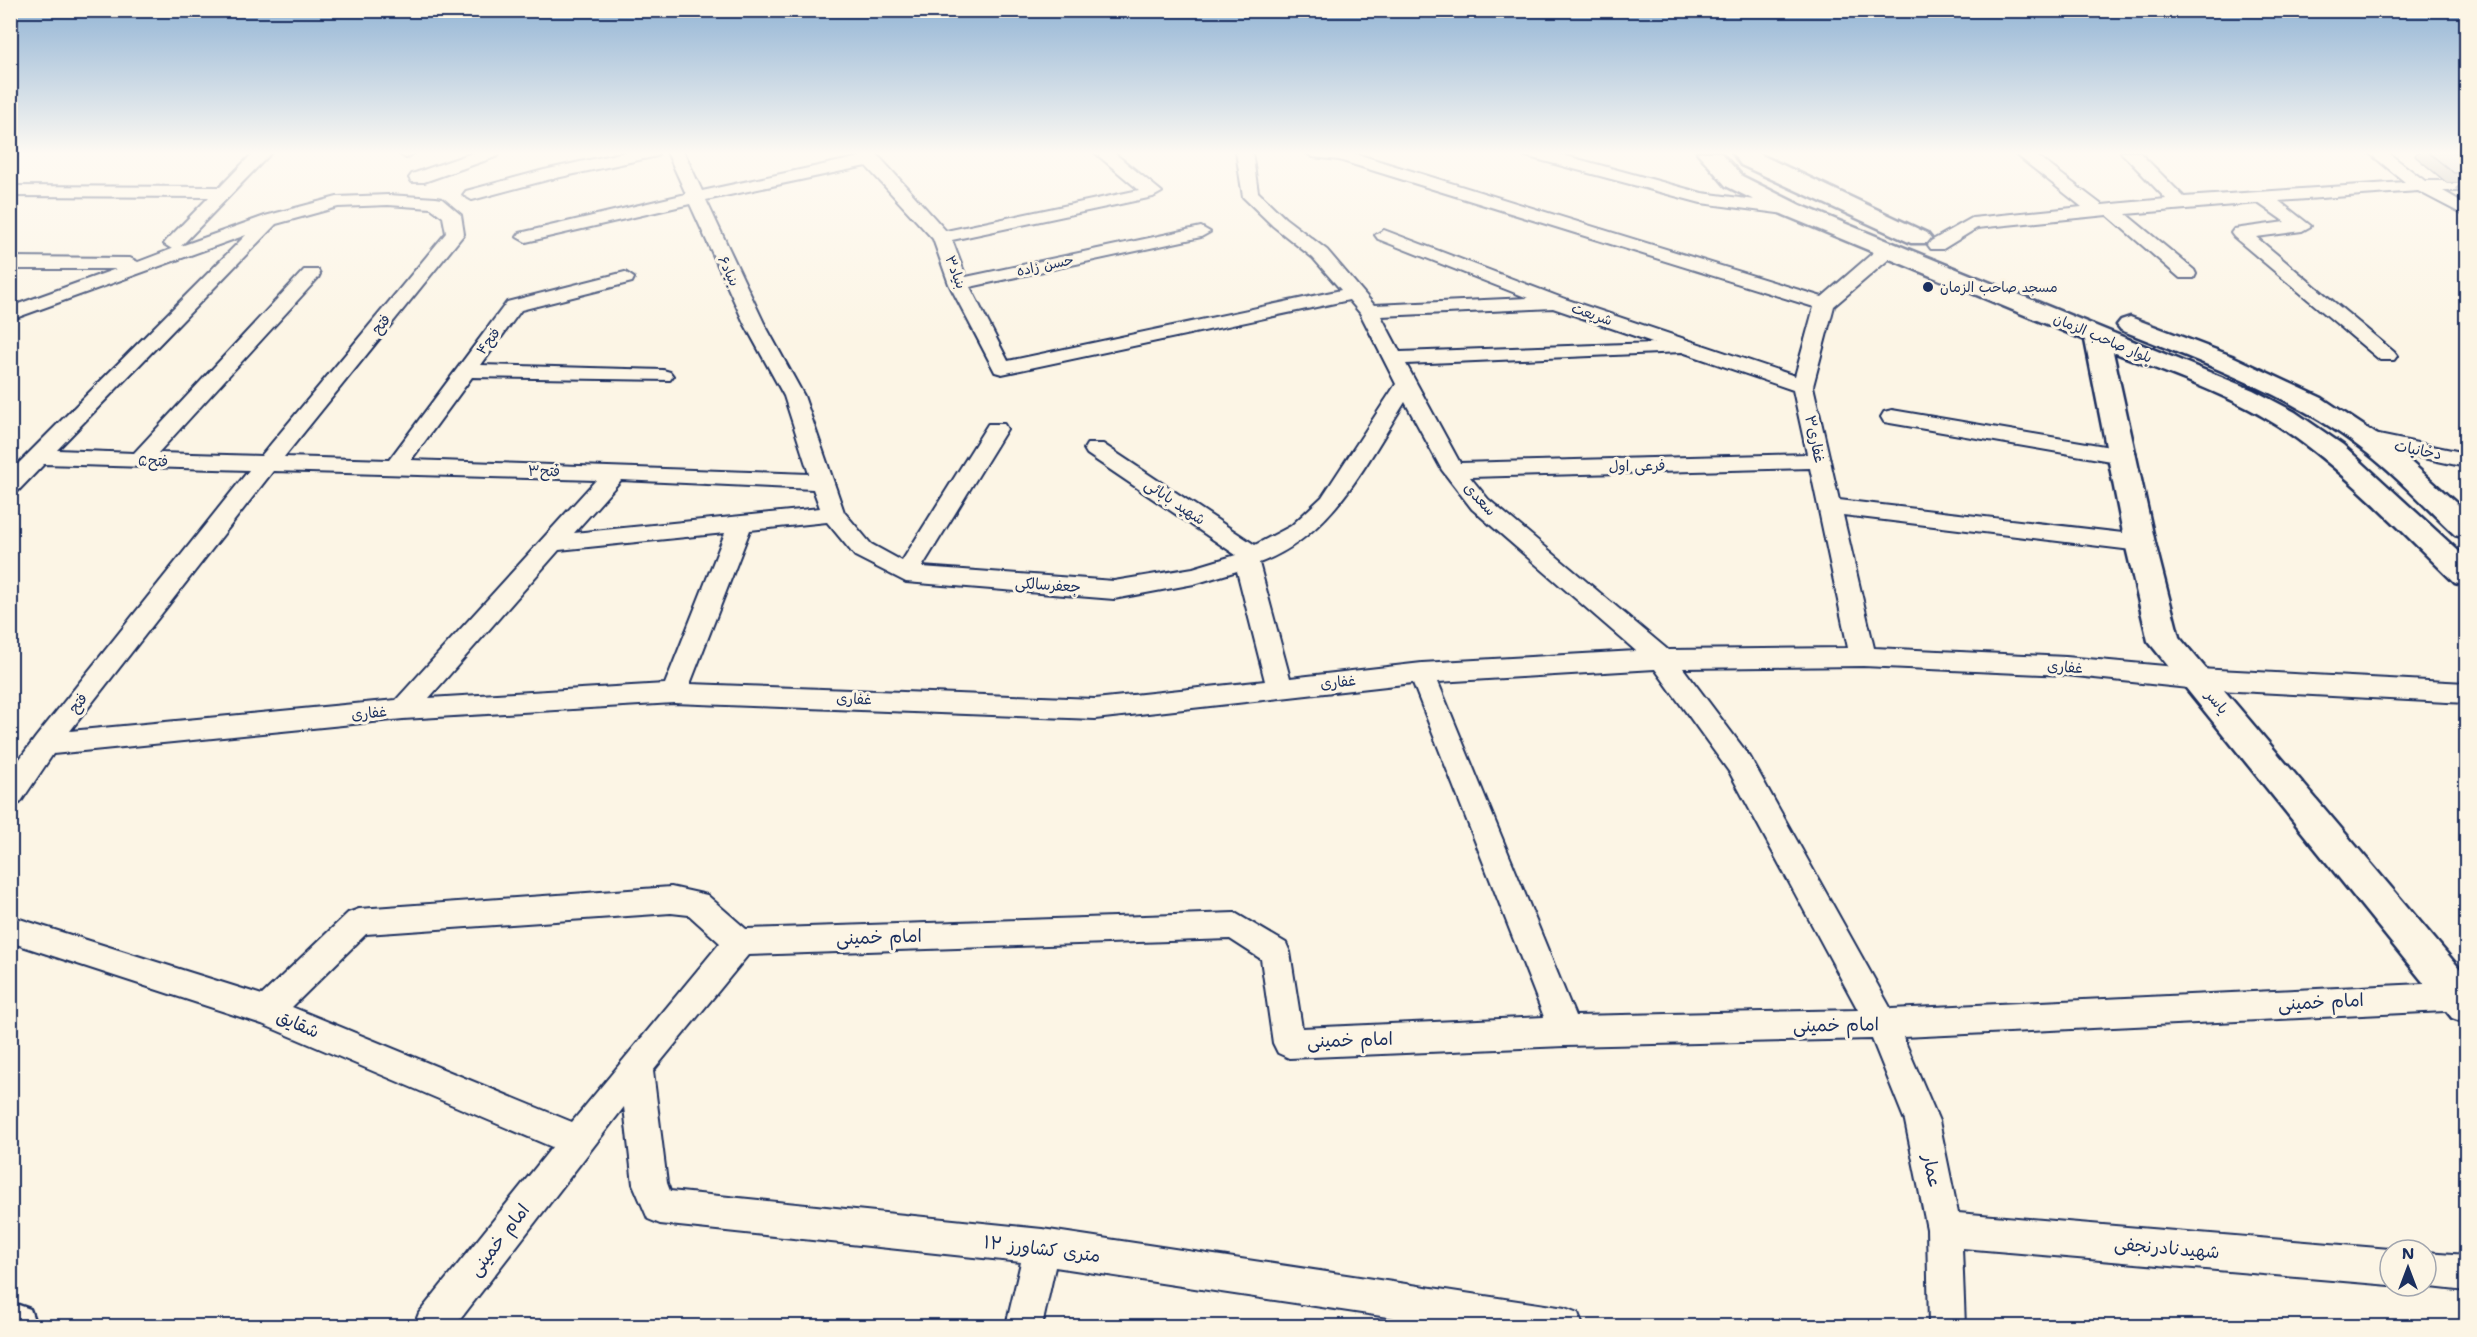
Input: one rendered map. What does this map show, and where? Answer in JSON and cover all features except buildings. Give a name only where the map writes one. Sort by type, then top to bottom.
[{"type":"main road","name":"بلوار صاحب الزمان","points":[[1803,214],[2243,396],[2285,418],[2333,451],[2466,575]]},
{"type":"main road","name":"بلوار صاحب الزمان","points":[[1869,214],[1937,245],[2262,378],[2316,407],[2368,440],[2466,528]]},
{"type":"main road","name":"یاسر","points":[[2097,336],[2140,543],[2164,641],[2464,999]]},
{"type":"street","points":[[173,243],[202,214]]},
{"type":"street","name":"فتح","points":[[10,314],[292,214]]},
{"type":"street","name":"فتح","points":[[10,795],[45,744],[266,464],[455,234],[451,214]]},
{"type":"street","name":"بنیاد۳","points":[[526,237],[613,214]]},
{"type":"street","name":"بنیاد۶","points":[[704,214],[754,323]]},
{"type":"street","name":"بنیاد۳","points":[[921,214],[942,237],[959,284],[1002,368],[1354,293]]},
{"type":"street","points":[[942,237],[1048,214]]},
{"type":"street","name":"سعدی","points":[[1271,214],[1320,254],[1369,311],[1429,430],[1453,470],[1480,504],[1662,659]]},
{"type":"street","points":[[1534,214],[1825,304],[1889,249]]},
{"type":"street","points":[[1937,245],[1971,223],[2059,214]]},
{"type":"street","points":[[2110,214],[2187,274]]},
{"type":"street","points":[[2285,214],[2302,226],[2240,233],[2387,357]]},
{"type":"street","points":[[10,486],[271,220]]},
{"type":"street","name":"حسن زاده","points":[[959,284],[1201,232]]},
{"type":"street","name":"شریعت","points":[[1384,234],[1558,303],[1803,386]]},
{"type":"street","points":[[10,263],[146,265]]},
{"type":"street","points":[[139,460],[311,274]]},
{"type":"street","name":"فتح۴","points":[[395,467],[514,306],[625,278]]},
{"type":"street","points":[[1369,311],[1558,303]]},
{"type":"street","name":"غفاری۳","points":[[1825,304],[1803,386],[1863,657]]},
{"type":"street","name":"جعفرسالکی","points":[[754,323],[794,396],[833,514],[863,550],[906,574],[1114,590],[1194,576],[1250,558],[1299,532],[1330,502],[1406,384]]},
{"type":"street","points":[[1394,358],[1691,348]]},
{"type":"street","points":[[466,371],[663,376]]},
{"type":"street","points":[[1892,417],[2122,456]]},
{"type":"street","points":[[906,574],[996,429]]},
{"type":"street","name":"دخانیات","points":[[2368,440],[2466,460]]},
{"type":"street","name":"شهید بابائی","points":[[1095,449],[1250,558]]},
{"type":"street","name":"فتح۵","points":[[39,457],[266,464]]},
{"type":"street","name":"فرعی اول","points":[[1453,470],[1820,461]]},
{"type":"street","name":"فتح۳","points":[[266,464],[615,473],[821,482]]},
{"type":"street","points":[[403,709],[615,473]]},
{"type":"street","points":[[1830,506],[2140,543]]},
{"type":"street","points":[[553,543],[833,514]]},
{"type":"street","points":[[674,693],[741,524]]},
{"type":"street","points":[[1250,558],[1280,689]]},
{"type":"street","name":"غفاری","points":[[45,744],[403,709],[674,693],[1095,709],[1422,673],[1662,659],[1863,657],[2066,666],[2198,679],[2466,693]]},
{"type":"street","points":[[1662,659],[1740,765],[1882,1024]]},
{"type":"street","points":[[1422,673],[1565,1030]]},
{"type":"street","points":[[267,1011],[359,922],[671,900],[697,904],[741,942]]},
{"type":"street","name":"امام خمینی","points":[[432,1326],[636,1067],[741,942],[1236,926],[1275,952],[1289,1043],[1565,1030],[1882,1024],[2464,999]]},
{"type":"street","name":"شقایق","points":[[10,929],[267,1011],[577,1141]]},
{"type":"street","name":"عمار","points":[[1882,1024],[1922,1121],[1944,1229],[1947,1326]]},
{"type":"street","name":"۱۲ متری کشاورز","points":[[636,1067],[650,1184],[660,1208],[1042,1247],[1565,1326]]},
{"type":"street","name":"شهیدنادرنجفی","points":[[1944,1229],[2378,1266]]},
{"type":"street","points":[[1024,1326],[1042,1247]]},
{"type":"street","points":[[2438,1271],[2466,1274]]},
{"type":"place","name":"مسجد صاحب الزمان","points":[[1928,287]]}]
